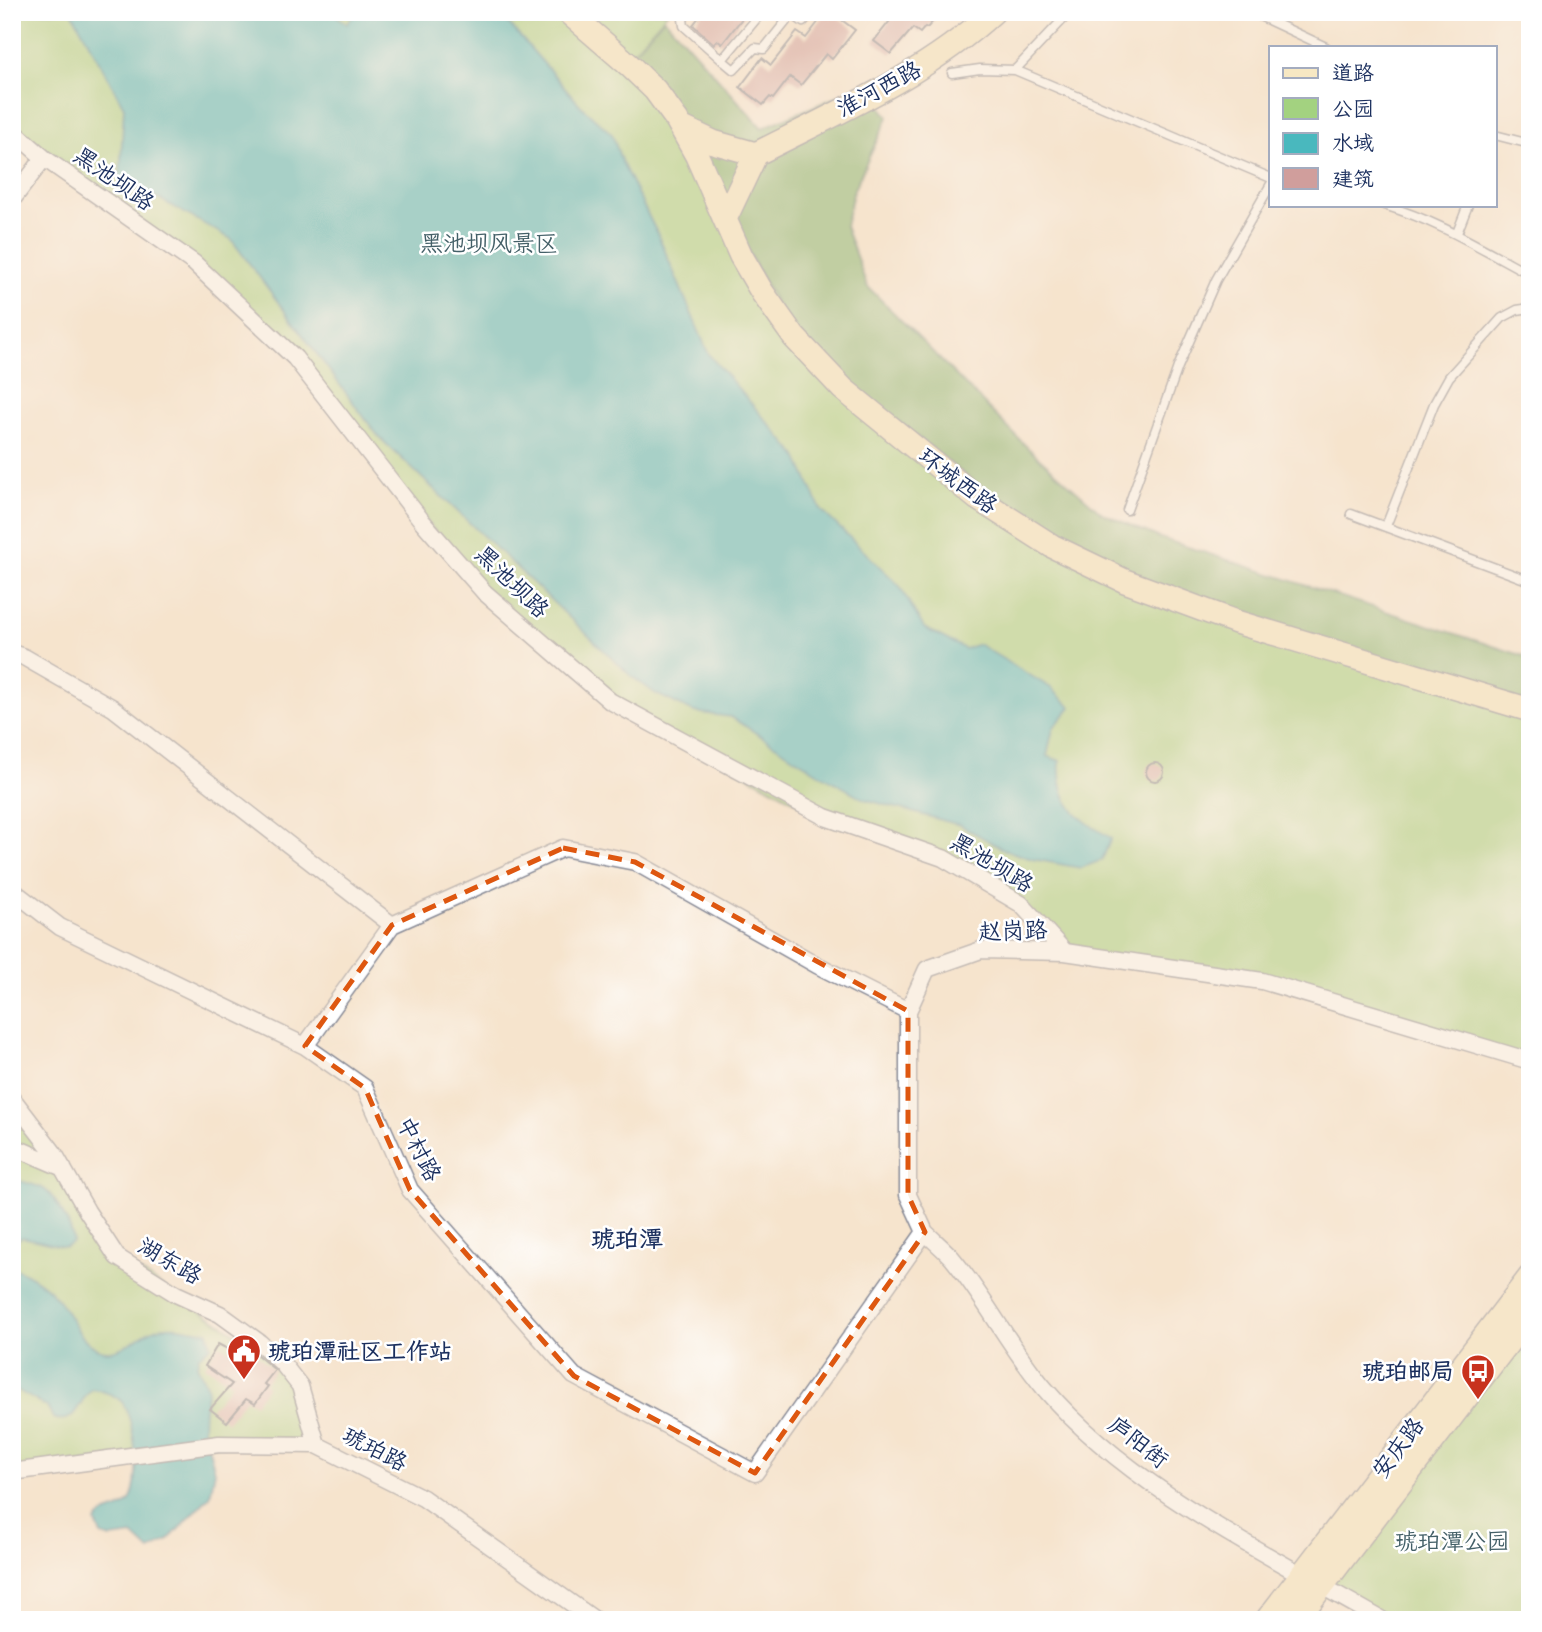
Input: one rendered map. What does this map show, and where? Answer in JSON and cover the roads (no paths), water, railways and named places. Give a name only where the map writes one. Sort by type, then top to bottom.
[{"type":"street","name":"环城西路","points":[[568,12],[655,90],[681,127],[741,256],[762,292],[794,337],[829,376],[952,479],[1028,532],[1125,581],[1215,614],[1530,710]]},
{"type":"street","name":"淮河西路","points":[[757,154],[933,60],[969,34],[993,12]]},
{"type":"street","points":[[681,127],[713,142],[757,154],[725,219]]},
{"type":"street","name":"黑池坝路","points":[[12,130],[44,158],[194,263],[295,358],[422,522],[484,592],[610,701],[825,817],[943,858],[1021,904],[1065,952]]},
{"type":"street","points":[[12,200],[44,158]]},
{"type":"street","points":[[12,653],[24,657],[113,708],[392,925]]},
{"type":"street","points":[[305,1046],[392,925],[563,848],[635,862],[817,965],[908,1011]]},
{"type":"street","name":"中村路","points":[[12,890],[60,927],[305,1046],[365,1088],[410,1189],[574,1376],[755,1473],[925,1232]]},
{"type":"street","name":"赵岗路","points":[[925,1232],[908,1195],[908,1011],[927,969],[981,950],[1065,952],[1262,981],[1530,1061]]},
{"type":"street","name":"湖东路","points":[[12,1098],[54,1153],[117,1257],[176,1293],[220,1314],[282,1363],[300,1386],[317,1445]]},
{"type":"street","points":[[12,1146],[63,1168]]},
{"type":"street","name":"庐阳街","points":[[925,1232],[952,1259],[1045,1388],[1090,1434],[1137,1473],[1185,1507],[1382,1620]]},
{"type":"street","name":"安庆路","points":[[1267,1620],[1530,1277]]},
{"type":"street","name":"安庆路","points":[[1296,1620],[1530,1314]]},
{"type":"street","name":"琥珀路","points":[[12,1472],[219,1444],[317,1445],[423,1498],[595,1620]]},
{"type":"lane","points":[[688,12],[683,19],[683,25],[732,69],[736,69],[754,48],[762,50],[791,13],[802,22],[812,12]]},
{"type":"lane","points":[[722,60],[762,12]]},
{"type":"lane","points":[[1015,70],[1070,12]]},
{"type":"lane","points":[[1251,12],[1324,46]]},
{"type":"lane","points":[[952,73],[980,69],[1015,70],[1269,177]]},
{"type":"lane","points":[[1496,135],[1530,144]]},
{"type":"lane","points":[[1127,510],[1178,367],[1216,280],[1269,187]]},
{"type":"lane","points":[[1387,206],[1415,214],[1457,233],[1530,274]]},
{"type":"lane","points":[[1457,233],[1468,206]]},
{"type":"lane","points":[[1386,526],[1434,404],[1448,377],[1502,318],[1517,310],[1530,308]]},
{"type":"lane","points":[[1351,514],[1530,581]]},
{"type":"water","points":[[72,12],[332,12],[347,24],[356,12],[494,12],[511,26],[581,106],[612,134],[622,163],[658,235],[709,355],[797,456],[821,510],[899,585],[924,628],[965,649],[978,644],[1051,688],[1071,707],[1053,728],[1047,756],[1060,761],[1062,788],[1072,808],[1088,824],[1111,838],[1102,860],[1081,868],[1032,859],[1005,850],[960,825],[864,799],[731,717],[694,712],[656,694],[631,676],[379,437],[231,239],[120,177],[124,107]]},
{"type":"water","points":[[20,1181],[47,1191],[66,1220],[73,1242],[65,1247],[22,1237],[12,1244],[12,1184]]},
{"type":"water","points":[[12,1267],[49,1290],[82,1336],[101,1350],[122,1348],[161,1327],[208,1332],[211,1346],[199,1356],[197,1365],[208,1389],[203,1428],[215,1471],[210,1496],[168,1540],[150,1551],[133,1535],[111,1538],[101,1535],[96,1522],[103,1515],[128,1503],[133,1495],[136,1468],[134,1437],[122,1402],[108,1393],[92,1389],[72,1415],[61,1420],[53,1418],[47,1407],[12,1387]]},
{"type":"place","name":"琥珀潭社区工作站","points":[[244,1381]]},
{"type":"place","name":"琥珀邮局","points":[[1478,1401]]},
{"type":"district","name":"琥珀潭","points":[[627,1239]]},
{"type":"park label","name":"黑池坝风景区","points":[[489,243]]},
{"type":"park label","name":"琥珀潭公园","points":[[1452,1541]]}]
